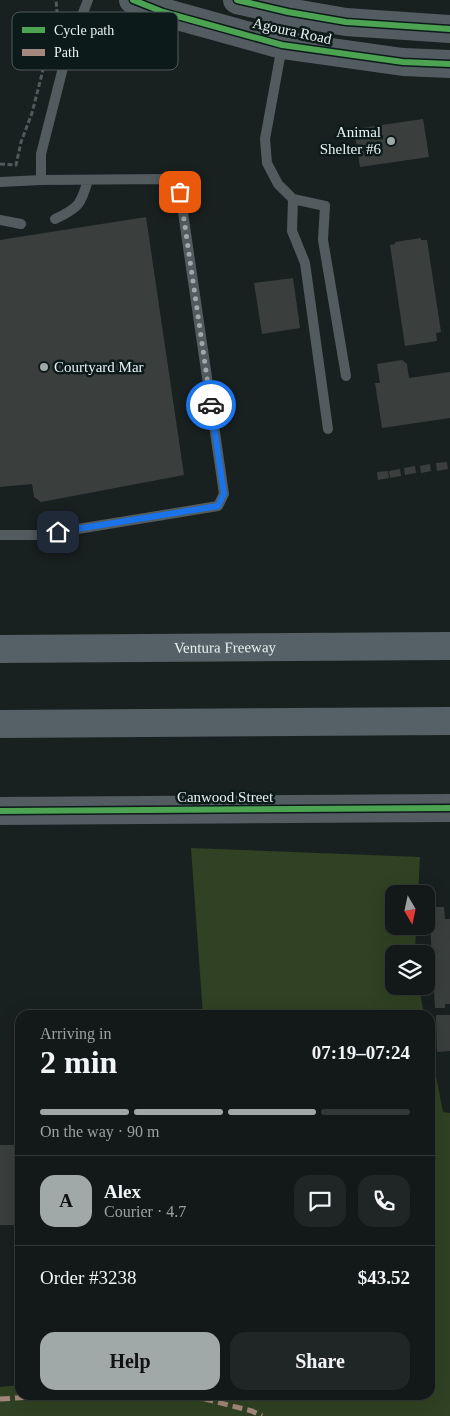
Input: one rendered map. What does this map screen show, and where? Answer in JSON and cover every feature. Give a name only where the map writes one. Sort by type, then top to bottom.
[{"type":"highway","name":"Ventura Freeway","points":[[0,649],[450,646]]},
{"type":"highway","points":[[0,724],[450,721]]},
{"type":"main road","name":"Agoura Road","points":[[133,0],[163,12]]},
{"type":"main road","name":"Agoura Road","points":[[237,0],[288,12],[346,22],[450,29]]},
{"type":"main road","name":"Agoura Road","points":[[178,16],[282,45],[403,62],[450,64]]},
{"type":"main road","name":"Canwood Street","points":[[0,810],[450,808]]},
{"type":"lane","points":[[83,12],[88,0]]},
{"type":"lane","points":[[282,45],[265,139],[267,163],[278,184],[293,199],[325,206],[323,240],[346,376]]},
{"type":"lane","points":[[41,180],[41,154],[62,70]]},
{"type":"lane","points":[[0,182],[167,178],[177,184],[180,192],[224,494],[218,506],[41,535],[0,535]]},
{"type":"lane","points":[[55,219],[71,212],[82,200],[88,180]]},
{"type":"lane","points":[[293,199],[292,231],[305,263],[328,429]]},
{"type":"lane","points":[[0,220],[21,224]]},
{"type":"path","points":[[0,164],[16,165],[18,161],[20,142],[32,113],[43,70]]},
{"type":"green space","points":[[191,848],[420,857],[418,885],[385,885],[385,935],[416,935],[415,945],[385,945],[385,995],[421,995],[423,1010],[203,1010]]},
{"type":"green space","points":[[435,1071],[443,1112],[450,1113],[450,1416],[0,1416],[0,1387],[15,1386],[15,1400],[435,1400]]},
{"type":"building","name":"Animal Shelter #6","points":[[423,119],[429,157],[360,167],[354,129]]},
{"type":"building","points":[[146,217],[184,475],[41,502],[34,497],[32,484],[0,487],[0,240]]},
{"type":"building","points":[[421,238],[421,240],[427,240],[441,332],[436,333],[437,341],[405,346],[390,245],[395,244],[395,242]]},
{"type":"building","points":[[293,278],[300,328],[262,334],[254,283]]},
{"type":"building","points":[[402,360],[407,364],[409,378],[450,372],[450,418],[382,428],[375,383],[380,383],[377,364]]},
{"type":"building","points":[[447,462],[448,469],[437,471],[436,463]]},
{"type":"building","points":[[430,464],[431,471],[421,473],[420,466]]},
{"type":"building","points":[[415,466],[416,473],[405,475],[404,468]]},
{"type":"building","points":[[400,469],[401,476],[390,478],[389,471]]},
{"type":"building","points":[[388,471],[389,478],[378,480],[377,472]]},
{"type":"building","points":[[435,907],[444,907],[445,919],[450,919],[450,1004],[445,1004],[445,1008],[435,1008],[435,945],[431,945],[431,935],[435,935]]},
{"type":"building","points":[[436,1015],[450,1015],[450,1051],[437,1052]]},
{"type":"building","points":[[0,1145],[15,1145],[15,1225],[0,1225]]},
{"type":"marked path","points":[[0,1399],[15,1398]]},
{"type":"marked path","points":[[209,1400],[252,1411],[262,1416]]},
{"type":"cycle path","points":[[133,0],[163,12]]},
{"type":"cycle path","points":[[237,0],[288,12],[346,22],[450,29]]},
{"type":"cycle path","points":[[178,16],[282,45],[403,62],[450,64]]},
{"type":"cycle path","points":[[0,811],[450,808]]},
{"type":"way so far","points":[[180,192],[211,405]]},
{"type":"place","name":"Animal Shelter #6","points":[[391,141]]},
{"type":"place","name":"Courtyard Mar","points":[[44,367]]},
{"type":"route","points":[[58,532],[218,506],[224,494],[211,405]]}]
